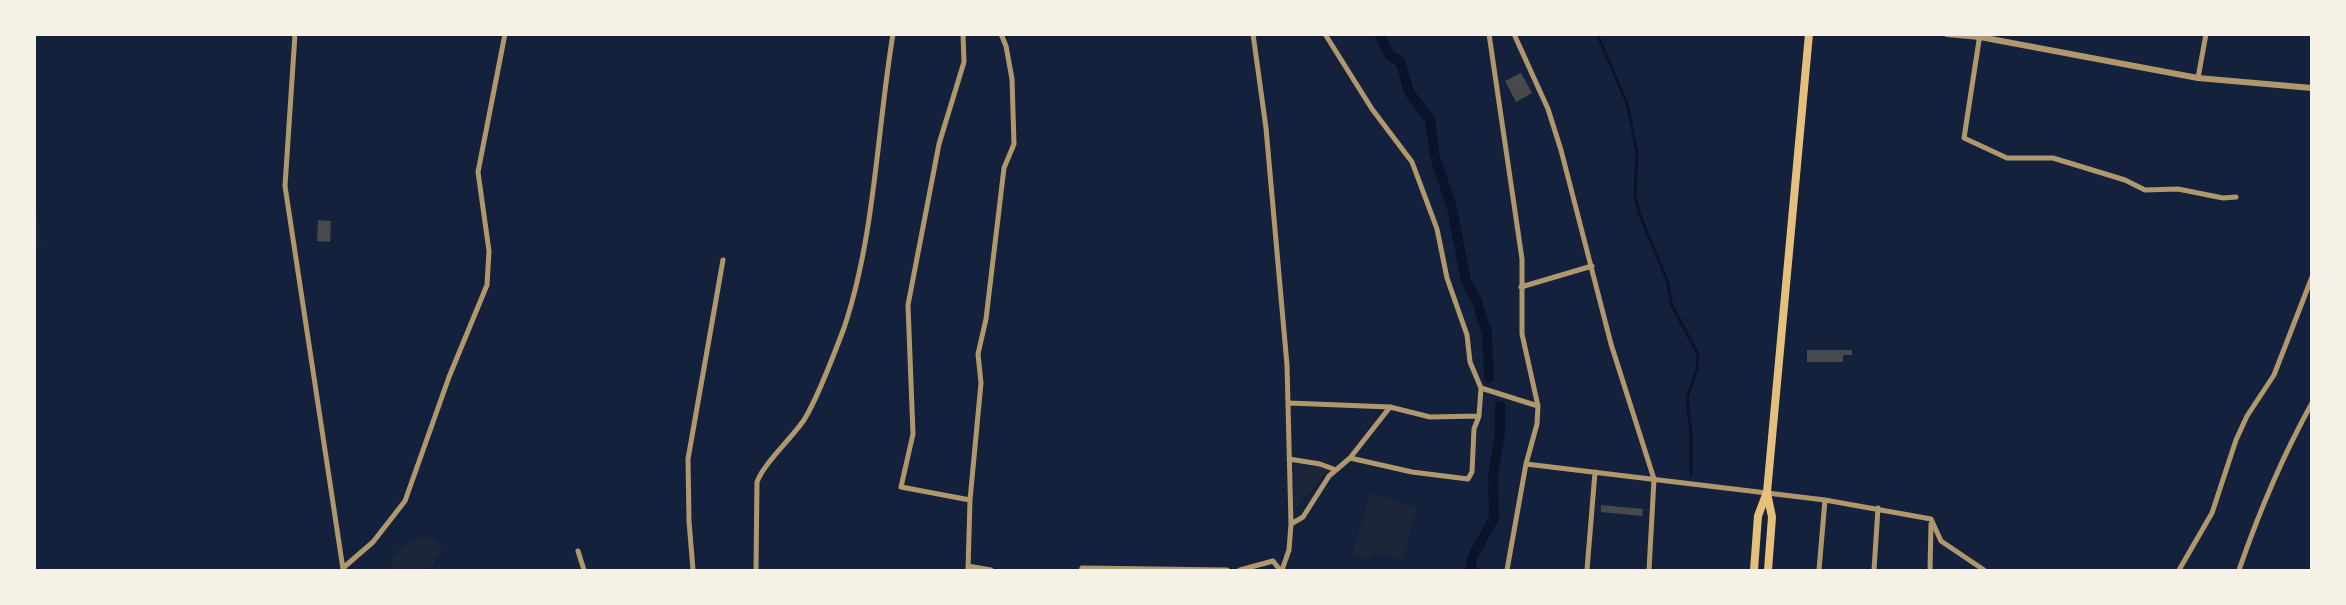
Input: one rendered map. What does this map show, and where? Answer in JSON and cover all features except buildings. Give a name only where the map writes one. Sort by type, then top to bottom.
[{"type":"main road","points":[[1754,570],[1758,516],[1767,492],[1809,34]]},
{"type":"main road","points":[[1767,492],[1772,516],[1768,570]]},
{"type":"street","points":[[295,34],[285,186],[343,569]]},
{"type":"street","points":[[343,569],[373,542],[405,501],[449,377],[487,285],[489,251],[478,172],[505,34]]},
{"type":"street","points":[[756,570],[757,482],[761,470],[774,460],[804,419],[843,330],[861,273],[892,34]]},
{"type":"street","points":[[963,34],[964,62],[939,144],[908,305],[913,434],[901,487],[970,500]]},
{"type":"street","points":[[991,570],[968,568],[970,500],[981,383],[978,354],[986,319],[1004,168],[1014,144],[1012,79],[1006,46],[1001,34]]},
{"type":"street","points":[[1240,570],[1273,561],[1281,570],[1288,550],[1291,524],[1289,403],[1273,192],[1253,34]]},
{"type":"street","points":[[1325,34],[1372,109],[1412,162],[1437,229],[1447,278],[1467,335],[1472,369],[1481,388],[1479,416],[1474,429],[1472,472],[1468,479],[1412,472],[1350,458]]},
{"type":"street","points":[[1489,34],[1521,259],[1522,334],[1538,405],[1538,424],[1526,464],[1507,570]]},
{"type":"street","points":[[1514,34],[1548,109],[1592,266],[1611,344],[1654,478],[1649,570]]},
{"type":"street","points":[[1947,34],[1980,36],[2198,78],[2312,88]]},
{"type":"street","points":[[2198,78],[2206,34]]},
{"type":"street","points":[[1980,36],[1964,138],[2007,158],[2053,158],[2125,180],[2145,190],[2178,189],[2223,198],[2236,197]]},
{"type":"street","points":[[693,570],[688,521],[688,459],[723,260]]},
{"type":"street","points":[[1521,287],[1592,266]]},
{"type":"street","points":[[2179,570],[2212,513],[2236,440],[2247,416],[2274,375],[2312,277]]},
{"type":"street","points":[[1481,388],[1538,405]]},
{"type":"street","points":[[1289,403],[1390,407],[1430,417],[1479,416]]},
{"type":"street","points":[[2239,570],[2262,505],[2290,442],[2312,403]]},
{"type":"street","points":[[1291,524],[1303,517],[1336,470],[1350,458],[1390,407]]},
{"type":"street","points":[[1289,459],[1320,464],[1336,470]]},
{"type":"street","points":[[1526,464],[1826,500],[1931,519]]},
{"type":"street","points":[[1587,570],[1595,472]]},
{"type":"street","points":[[1819,570],[1826,500]]},
{"type":"street","points":[[1874,570],[1878,508]]},
{"type":"street","points":[[1931,519],[1941,541],[1977,568],[1984,570]]},
{"type":"street","points":[[1930,570],[1931,519]]},
{"type":"street","points":[[578,551],[584,570]]},
{"type":"street","points":[[1081,570],[1082,568],[1124,567],[1227,570]]},
{"type":"shaded area","points":[[35,190],[41,246],[34,251]]},
{"type":"shaded area","points":[[1295,464],[1329,469],[1294,510]]},
{"type":"shaded area","points":[[1370,494],[1417,508],[1402,560],[1371,551],[1368,560],[1352,555]]},
{"type":"shaded area","points":[[428,537],[436,538],[442,551],[430,570],[391,570],[394,554],[413,541]]},
{"type":"waterway","points":[[1379,34],[1390,56],[1400,61],[1409,92],[1430,120],[1435,157],[1452,208],[1466,281],[1477,301],[1487,334],[1489,378]]},
{"type":"waterway","points":[[1597,34],[1626,101],[1630,117],[1637,153],[1635,195],[1639,213],[1667,280],[1672,306],[1698,354],[1697,368],[1687,398],[1691,434],[1691,474]]},
{"type":"waterway","points":[[1471,570],[1472,558],[1494,518],[1493,475],[1500,434],[1500,406]]}]
